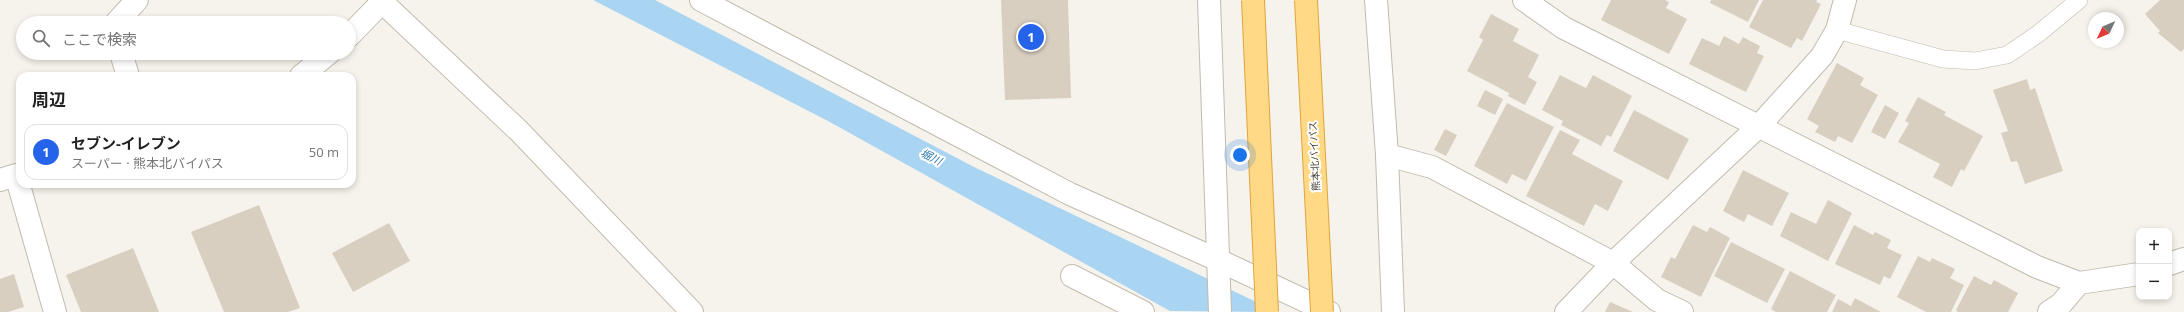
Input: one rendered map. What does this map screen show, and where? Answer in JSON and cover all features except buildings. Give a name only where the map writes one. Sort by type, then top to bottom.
[{"type":"highway","points":[[1253,0],[1267,312]]},
{"type":"highway","name":"熊本北バイパス","points":[[1306,0],[1322,312]]},
{"type":"street","points":[[123,16],[138,0]]},
{"type":"street","points":[[701,0],[1070,194],[1219,268],[1329,312]]},
{"type":"street","points":[[1209,0],[1220,312]]},
{"type":"street","points":[[1376,0],[1387,155],[1393,312]]},
{"type":"street","points":[[1524,0],[1564,28],[2037,267],[2079,283],[2136,274]]},
{"type":"street","points":[[1566,312],[1613,263],[1758,127],[1822,56],[1836,30],[1845,0]]},
{"type":"street","points":[[356,29],[382,2],[519,131],[692,312]]},
{"type":"street","points":[[123,60],[127,72]]},
{"type":"street","points":[[306,72],[320,60]]},
{"type":"street","points":[[1387,155],[1432,166],[1613,263],[1657,300],[1682,312]]},
{"type":"street","points":[[12,176],[55,312]]},
{"type":"street","points":[[2172,263],[2184,259]]},
{"type":"street","points":[[1072,276],[1143,312]]},
{"type":"street","points":[[2049,312],[2061,304],[2079,283]]},
{"type":"lane","points":[[1836,30],[1943,59],[1975,61],[2007,55],[2038,34],[2079,0]]},
{"type":"water","name":"堀川","points":[[593,0],[655,0],[976,168],[1277,312],[1170,311],[828,121]]},
{"type":"place","name":"セブン-イレブン","points":[[1031,37]]}]
